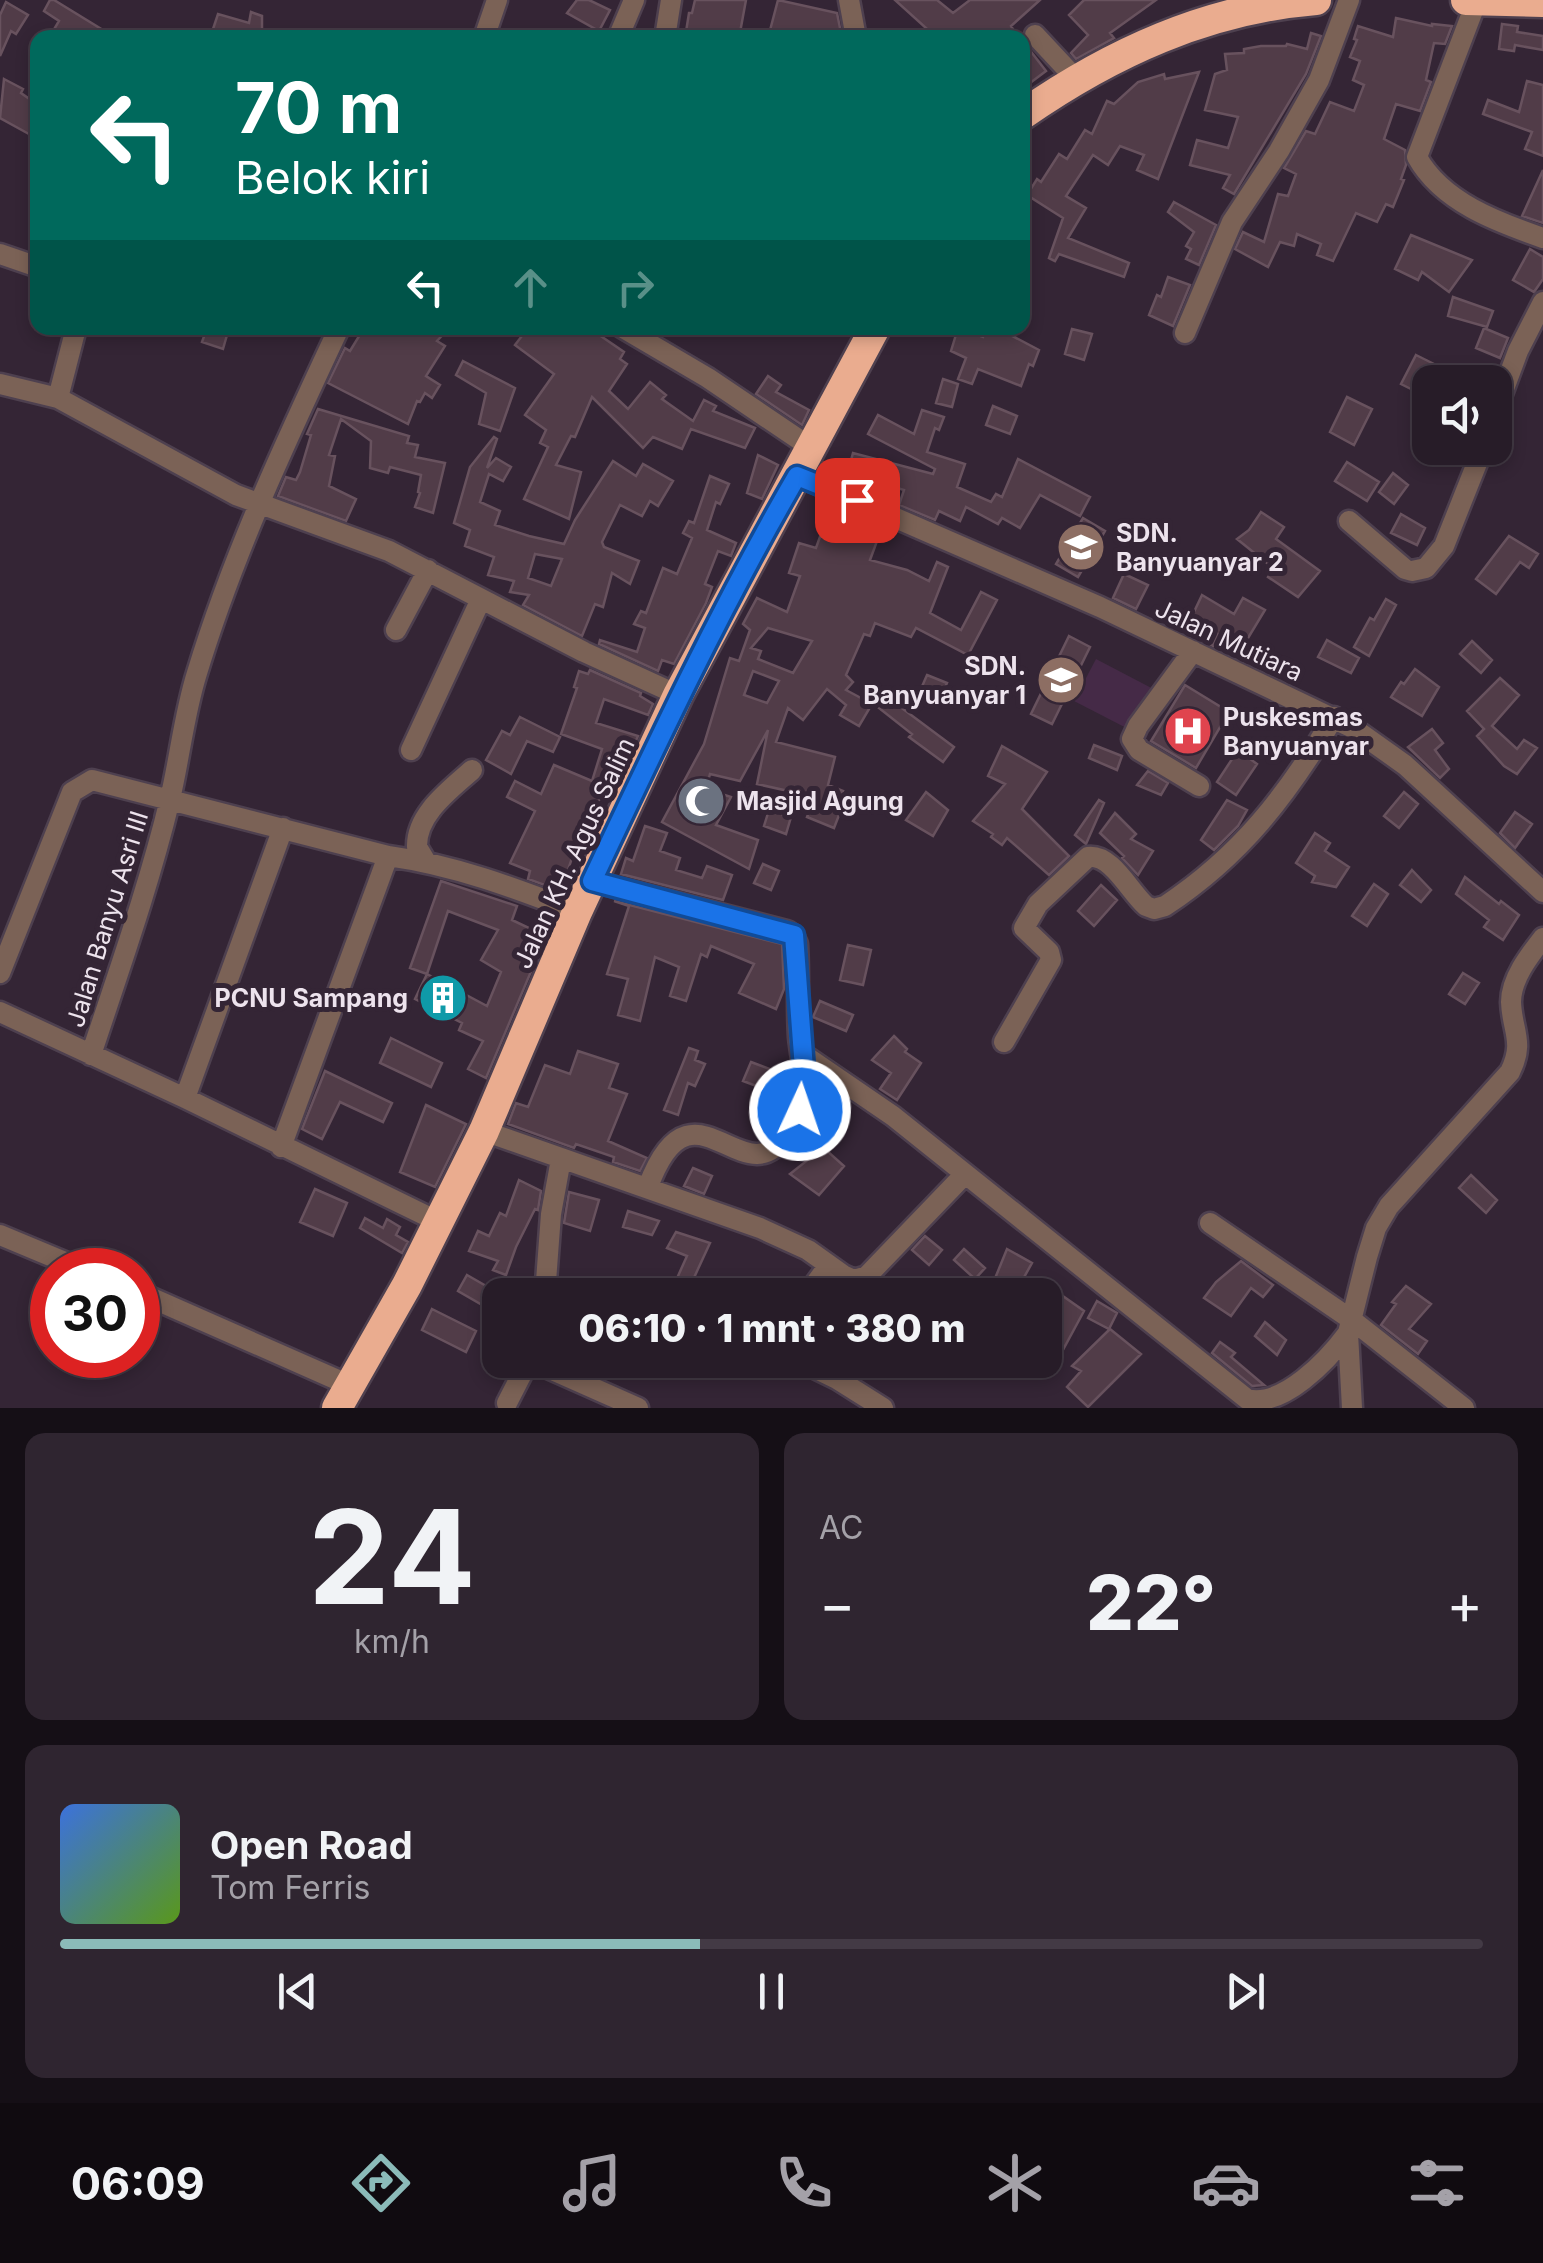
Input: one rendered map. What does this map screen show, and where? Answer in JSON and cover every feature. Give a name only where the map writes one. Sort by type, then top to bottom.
[{"type":"highway","points":[[1030,110],[1076,79],[1159,36],[1229,7],[1316,0]]},
{"type":"highway","points":[[1466,0],[1543,2]]},
{"type":"highway","name":"Jalan KH. Agus Salim","points":[[343,1396],[439,1222],[484,1131],[577,912],[678,695],[871,335]]},
{"type":"street","points":[[487,30],[497,0]]},
{"type":"street","points":[[621,30],[634,0]]},
{"type":"street","points":[[666,30],[671,0]]},
{"type":"street","points":[[849,0],[855,30]]},
{"type":"street","points":[[1186,333],[1232,222],[1319,80],[1349,0]]},
{"type":"street","points":[[1477,0],[1417,157],[1430,175],[1468,206],[1543,238]]},
{"type":"street","points":[[1034,35],[1076,79]]},
{"type":"street","points":[[0,254],[30,264]]},
{"type":"street","points":[[1512,366],[1543,302]]},
{"type":"street","points":[[58,398],[74,335]]},
{"type":"street","name":"Jalan Banyu Asri III","points":[[92,1055],[170,798],[196,677],[214,619],[286,440],[337,335]]},
{"type":"street","points":[[635,335],[708,378],[813,449]]},
{"type":"street","points":[[2,390],[58,398],[170,461],[260,505],[389,551],[584,652],[678,695]]},
{"type":"street","points":[[1349,522],[1405,569],[1412,572],[1426,568],[1444,546],[1476,465]]},
{"type":"street","name":"Jalan Mutiara","points":[[797,476],[1100,607],[1334,717],[1404,765],[1543,892]]},
{"type":"street","points":[[396,630],[428,570]]},
{"type":"street","points":[[411,750],[480,598]]},
{"type":"street","points":[[1194,651],[1132,739],[1138,750],[1200,786]]},
{"type":"street","points":[[1004,1042],[1051,960],[1049,952],[1024,928],[1038,904],[1088,857],[1095,856],[1105,860],[1146,906],[1165,906],[1233,852],[1273,810],[1334,717]]},
{"type":"street","points":[[426,862],[416,847],[422,824],[472,770]]},
{"type":"street","points":[[0,972],[72,792],[96,780],[388,856],[426,862],[511,886],[577,912]]},
{"type":"street","points":[[185,1098],[283,828]]},
{"type":"street","points":[[282,1147],[388,856]]},
{"type":"street","points":[[592,881],[794,935],[804,1097],[800,1110],[777,1146],[765,1154],[754,1154],[704,1136],[684,1136],[671,1143],[662,1155],[648,1187]]},
{"type":"street","points":[[1352,1408],[1350,1327],[1376,1228],[1389,1206],[1504,1081],[1516,1061],[1518,1035],[1511,1006],[1513,986],[1543,938]]},
{"type":"street","points":[[0,1012],[439,1222]]},
{"type":"street","points":[[801,1053],[893,1116],[1247,1399],[1263,1403],[1282,1396],[1331,1356],[1350,1327]]},
{"type":"street","points":[[484,1131],[760,1228],[808,1250],[854,1280],[867,1276],[964,1174]]},
{"type":"street","points":[[546,1278],[551,1214],[561,1160]]},
{"type":"street","points":[[1210,1222],[1464,1408]]},
{"type":"street","points":[[0,1235],[31,1248]]},
{"type":"street","points":[[819,1278],[828,1265]]},
{"type":"street","points":[[160,1303],[343,1396]]},
{"type":"street","points":[[507,1403],[520,1378]]},
{"type":"street","points":[[570,1378],[638,1408]]},
{"type":"street","points":[[835,1378],[883,1408]]},
{"type":"shaded area","points":[[1096,659],[1161,693],[1140,735],[1074,701]]},
{"type":"building","points":[[54,0],[103,30],[54,30],[59,21],[44,11]]},
{"type":"building","points":[[577,0],[589,0],[610,10],[600,30],[567,13]]},
{"type":"building","points":[[695,0],[746,0],[740,30],[686,30]]},
{"type":"building","points":[[778,0],[837,13],[840,30],[770,30]]},
{"type":"building","points":[[895,0],[937,0],[953,13],[970,0],[1040,0],[1011,26],[1013,30],[928,30]]},
{"type":"building","points":[[1084,0],[1156,0],[1110,33],[1114,38],[1076,59],[1071,53],[1088,35],[1069,15]]},
{"type":"building","points":[[6,2],[28,15],[16,34],[11,31],[0,56],[0,15]]},
{"type":"building","points":[[251,12],[262,16],[262,30],[213,30],[218,14],[249,23]]},
{"type":"building","points":[[1396,18],[1452,26],[1445,44],[1434,43],[1426,80],[1431,82],[1420,111],[1396,104],[1384,139],[1405,150],[1406,165],[1401,179],[1404,180],[1393,207],[1386,204],[1377,222],[1356,213],[1333,261],[1317,255],[1321,244],[1297,234],[1294,246],[1280,242],[1268,267],[1235,249],[1243,232],[1264,242],[1278,194],[1288,196],[1296,174],[1284,168],[1306,131],[1315,134],[1330,102],[1354,111],[1364,85],[1353,80],[1360,61],[1350,57],[1358,26],[1393,37]]},
{"type":"building","points":[[1502,24],[1518,26],[1517,32],[1543,36],[1543,50],[1515,45],[1514,51],[1499,49]]},
{"type":"building","points":[[1311,33],[1321,36],[1306,74],[1234,194],[1223,188],[1230,175],[1190,165],[1197,140],[1228,148],[1238,117],[1205,110],[1215,74],[1227,70],[1225,54],[1287,44],[1307,49]]},
{"type":"building","points":[[1030,50],[1046,71],[1030,83]]},
{"type":"building","points":[[1199,72],[1158,179],[1137,170],[1144,155],[1120,146],[1108,165],[1093,155],[1066,196],[1086,208],[1068,238],[1129,263],[1124,277],[1059,254],[1055,261],[1049,258],[1063,218],[1030,197],[1037,179],[1041,182],[1059,154],[1067,159],[1085,130],[1092,134],[1107,101],[1114,104],[1138,82],[1164,74],[1165,79]]},
{"type":"building","points":[[4,79],[23,89],[21,93],[30,99],[30,135],[0,118]]},
{"type":"building","points":[[1527,81],[1543,85],[1543,156],[1525,149],[1532,132],[1483,114],[1488,100],[1519,112]]},
{"type":"building","points":[[1543,170],[1543,223],[1522,216]]},
{"type":"building","points":[[1174,202],[1216,225],[1199,265],[1186,259],[1191,249],[1186,246],[1194,232],[1168,212]]},
{"type":"building","points":[[1411,235],[1472,260],[1449,292],[1422,272],[1418,280],[1395,269]]},
{"type":"building","points":[[1530,249],[1543,257],[1543,279],[1534,292],[1513,280]]},
{"type":"building","points":[[1168,277],[1190,285],[1173,326],[1149,315]]},
{"type":"building","points":[[1453,297],[1493,311],[1487,327],[1448,316]]},
{"type":"building","points":[[1484,328],[1508,338],[1500,358],[1476,348]]},
{"type":"building","points":[[1072,329],[1092,334],[1084,360],[1065,354]]},
{"type":"building","points":[[204,335],[227,335],[223,349],[202,342]]},
{"type":"building","points":[[360,335],[443,335],[437,341],[445,346],[426,376],[440,385],[432,398],[425,393],[417,401],[408,424],[328,383],[345,348],[350,351]]},
{"type":"building","points":[[523,335],[599,335],[624,352],[620,359],[627,364],[609,391],[628,409],[650,382],[666,395],[662,399],[693,421],[704,400],[716,406],[713,411],[755,428],[745,448],[691,429],[682,449],[653,437],[643,448],[592,397],[575,437],[571,436],[556,465],[581,472],[569,519],[524,499],[548,447],[540,443],[546,430],[525,415],[554,374],[515,345]]},
{"type":"building","points":[[956,335],[1010,335],[1039,350],[1021,386],[978,369],[972,384],[958,379],[966,358],[951,351]]},
{"type":"building","points":[[1416,355],[1436,365],[1412,365],[1412,390],[1401,384]]},
{"type":"building","points":[[463,361],[515,388],[500,431],[479,424],[486,393],[456,375]]},
{"type":"building","points":[[768,376],[781,385],[776,392],[809,410],[802,425],[756,394]]},
{"type":"building","points":[[943,379],[958,384],[952,407],[936,403]]},
{"type":"building","points":[[1347,397],[1372,409],[1354,445],[1330,432]]},
{"type":"building","points":[[993,406],[1017,416],[1010,434],[986,425]]},
{"type":"building","points":[[318,409],[409,436],[407,443],[418,445],[415,457],[445,463],[433,513],[415,507],[421,475],[390,467],[388,473],[370,468],[371,441],[341,419],[329,455],[335,456],[329,486],[356,499],[346,521],[278,496],[286,477],[296,480],[300,472],[311,435],[307,434]]},
{"type":"building","points":[[922,410],[944,417],[939,430],[935,428],[927,452],[965,464],[957,487],[991,502],[996,494],[1002,497],[1018,459],[1090,497],[1080,516],[1040,495],[1020,528],[1002,518],[998,524],[966,507],[960,521],[939,511],[935,520],[899,505],[904,490],[879,482],[874,494],[836,477],[841,468],[848,471],[853,453],[933,474],[935,469],[868,434],[878,415],[914,434]]},
{"type":"building","points":[[494,437],[497,439],[487,468],[496,458],[511,467],[503,481],[489,474],[480,502],[500,511],[495,525],[564,544],[613,461],[636,476],[643,464],[673,481],[658,506],[650,501],[642,516],[620,505],[602,542],[604,547],[639,561],[630,584],[612,573],[603,607],[595,604],[582,636],[523,605],[529,595],[510,592],[514,581],[488,575],[494,557],[465,546],[470,530],[454,523],[470,467]],"holes":[[[535,554],[562,559],[551,586],[528,578]]]},
{"type":"building","points":[[758,455],[778,465],[762,499],[747,493]]},
{"type":"building","points":[[1347,462],[1379,482],[1367,501],[1335,481]]},
{"type":"building","points":[[1393,473],[1408,485],[1394,504],[1379,492]]},
{"type":"building","points":[[710,476],[729,484],[720,504],[716,502],[707,530],[736,543],[731,556],[718,551],[705,584],[712,587],[706,603],[674,664],[662,660],[658,671],[599,644],[600,640],[637,652],[645,628],[634,624],[641,611],[646,613],[663,568],[677,574],[692,538],[683,533],[689,521],[694,523]]},
{"type":"building","points":[[830,509],[880,533],[870,560],[929,581],[937,562],[948,567],[930,613],[961,630],[981,592],[997,600],[968,655],[916,628],[911,637],[875,623],[870,636],[864,634],[846,675],[853,682],[846,690],[872,704],[859,726],[840,715],[846,705],[827,689],[803,720],[788,708],[776,742],[835,757],[828,785],[843,791],[834,828],[807,817],[815,797],[757,784],[768,730],[740,781],[710,774],[706,789],[731,797],[716,825],[758,840],[749,869],[662,822],[704,744],[730,658],[739,661],[750,630],[743,624],[757,598],[787,612],[800,576],[789,573],[799,543],[816,548]],"holes":[[[768,628],[812,641],[793,673],[758,659],[761,651],[751,648]],[[753,671],[779,681],[767,703],[744,695]]]},
{"type":"building","points":[[1261,512],[1284,527],[1276,539],[1320,571],[1298,597],[1268,577],[1273,568],[1237,539]]},
{"type":"building","points":[[1401,514],[1425,528],[1417,545],[1391,533]]},
{"type":"building","name":"SDN. Banyuanyar 2","points":[[1083,518],[1105,531],[1078,577],[1056,564]]},
{"type":"building","points":[[1509,536],[1538,554],[1529,568],[1520,562],[1496,594],[1476,579]]},
{"type":"building","points":[[1124,574],[1148,585],[1136,609],[1113,598]]},
{"type":"building","points":[[1202,595],[1234,614],[1243,598],[1265,610],[1242,648],[1218,634],[1213,646],[1185,631]]},
{"type":"building","points":[[1386,599],[1396,605],[1369,656],[1354,647]]},
{"type":"building","name":"SDN. Banyuanyar 1","points":[[1069,636],[1090,647],[1052,724],[1031,714]]},
{"type":"building","points":[[1327,640],[1359,658],[1351,673],[1318,657]]},
{"type":"building","points":[[1472,641],[1492,660],[1481,673],[1460,654]]},
{"type":"building","points":[[1415,669],[1439,687],[1422,716],[1391,697]]},
{"type":"building","points":[[590,670],[641,693],[653,704],[648,715],[604,699],[596,723],[638,736],[613,791],[607,789],[591,812],[588,810],[561,891],[528,879],[530,871],[510,863],[535,811],[507,797],[515,781],[541,794],[554,765],[592,781],[602,749],[561,734],[579,671],[588,674]]},
{"type":"building","points":[[927,675],[947,683],[936,707],[917,698]]},
{"type":"building","points":[[1500,678],[1519,695],[1492,726],[1517,749],[1524,740],[1537,748],[1517,774],[1504,766],[1477,736],[1484,729],[1467,711]]},
{"type":"building","name":"Puskesmas Banyuanyar","points":[[1185,685],[1229,712],[1196,768],[1151,741]]},
{"type":"building","points":[[887,697],[954,747],[943,762],[879,708]]},
{"type":"building","points":[[520,717],[560,737],[553,752],[527,741],[511,774],[486,760],[502,731],[510,735]]},
{"type":"building","points":[[1432,729],[1443,743],[1435,750],[1449,769],[1440,778],[1408,747]]},
{"type":"building","points":[[1094,745],[1122,756],[1117,770],[1089,758]]},
{"type":"building","points":[[1002,746],[1047,772],[1022,809],[1069,856],[1049,875],[1007,838],[1002,845],[973,821],[1005,784],[988,776]]},
{"type":"building","points":[[1238,750],[1257,764],[1236,795],[1217,782]]},
{"type":"building","points":[[1148,771],[1168,783],[1161,795],[1137,785]]},
{"type":"building","points":[[926,792],[948,810],[933,836],[906,820]]},
{"type":"building","points":[[1404,792],[1418,804],[1399,828],[1384,816]]},
{"type":"building","points":[[1099,800],[1104,803],[1086,844],[1075,835]]},
{"type":"building","points":[[1227,800],[1247,810],[1238,826],[1214,850],[1201,840]]},
{"type":"building","points":[[769,810],[791,817],[786,834],[764,826]]},
{"type":"building","points":[[1515,812],[1532,824],[1515,848],[1500,833]]},
{"type":"building","points":[[1115,813],[1136,834],[1131,839],[1153,851],[1138,875],[1100,833]]},
{"type":"building","points":[[645,826],[667,833],[660,851],[680,858],[676,870],[702,878],[707,866],[732,875],[723,900],[621,874],[626,858],[633,861]]},
{"type":"building","points":[[1315,833],[1330,843],[1325,851],[1349,867],[1336,887],[1312,882],[1315,876],[1296,863]]},
{"type":"building","points":[[763,864],[779,871],[771,890],[754,883]]},
{"type":"building","points":[[1412,870],[1431,890],[1421,902],[1400,885]]},
{"type":"building","points":[[1465,877],[1519,915],[1503,940],[1484,927],[1489,920],[1456,894]]},
{"type":"building","points":[[441,881],[517,906],[512,920],[546,936],[486,1078],[468,1069],[483,1041],[459,1030],[462,1023],[415,999],[427,974],[410,968]],"holes":[[[448,911],[498,930],[481,960],[501,972],[487,1006],[427,974]]]},
{"type":"building","points":[[1374,884],[1388,894],[1367,926],[1352,916]]},
{"type":"building","points":[[1101,885],[1117,900],[1094,926],[1078,911]]},
{"type":"building","points":[[614,901],[782,944],[784,989],[776,1009],[739,993],[754,964],[711,946],[707,957],[701,954],[686,1001],[670,996],[679,967],[655,957],[640,1021],[618,1015],[628,979],[607,974],[629,906]]},
{"type":"building","points":[[848,945],[871,950],[863,985],[840,980]]},
{"type":"building","points":[[1463,973],[1479,983],[1465,1004],[1449,994]]},
{"type":"building","points":[[820,1001],[853,1015],[846,1031],[813,1017]]},
{"type":"building","points":[[894,1036],[907,1049],[905,1052],[921,1063],[897,1100],[880,1089],[891,1073],[872,1060]]},
{"type":"building","points":[[391,1038],[442,1063],[431,1087],[380,1063]]},
{"type":"building","points":[[689,1048],[698,1051],[695,1060],[705,1064],[695,1086],[688,1083],[678,1115],[664,1110]]},
{"type":"building","points":[[578,1051],[618,1064],[609,1088],[627,1094],[608,1141],[647,1158],[640,1171],[613,1162],[614,1157],[576,1144],[574,1148],[508,1124],[516,1103],[528,1107],[545,1065],[570,1074]]},
{"type":"building","points":[[751,1062],[788,1076],[783,1096],[743,1081]]},
{"type":"building","points":[[325,1071],[392,1103],[383,1122],[340,1102],[322,1139],[302,1129]]},
{"type":"building","points":[[426,1105],[466,1124],[435,1187],[400,1172]]},
{"type":"building","points":[[816,1141],[844,1166],[819,1195],[790,1174],[809,1159],[805,1155]]},
{"type":"building","points":[[693,1168],[712,1176],[704,1194],[684,1186]]},
{"type":"building","points":[[1471,1175],[1497,1200],[1486,1213],[1459,1188]]},
{"type":"building","points":[[519,1180],[541,1191],[538,1210],[535,1209],[516,1247],[506,1275],[493,1270],[498,1261],[469,1251],[478,1231],[489,1236],[500,1213],[506,1216]]},
{"type":"building","points":[[315,1189],[347,1203],[333,1236],[300,1222]]},
{"type":"building","points":[[569,1192],[599,1200],[590,1231],[564,1223]]},
{"type":"building","points":[[628,1211],[659,1221],[652,1235],[623,1227]]},
{"type":"building","points":[[365,1218],[383,1228],[387,1219],[400,1227],[396,1235],[408,1242],[402,1253],[360,1228]]},
{"type":"building","points":[[676,1232],[710,1243],[694,1278],[678,1276],[687,1256],[667,1248]]},
{"type":"building","points":[[925,1236],[942,1250],[929,1265],[912,1250]]},
{"type":"building","points":[[964,1249],[985,1268],[974,1278],[954,1260]]},
{"type":"building","points":[[1007,1249],[1032,1263],[1024,1278],[996,1276]]},
{"type":"building","points":[[1241,1261],[1273,1285],[1263,1297],[1251,1288],[1231,1316],[1204,1298]]},
{"type":"building","points":[[467,1275],[482,1284],[482,1305],[458,1291]]},
{"type":"building","points":[[1406,1286],[1431,1304],[1409,1329],[1427,1341],[1418,1354],[1381,1325],[1396,1304],[1392,1302]]},
{"type":"building","points":[[1062,1295],[1084,1311],[1062,1352]]},
{"type":"building","points":[[1097,1301],[1117,1313],[1109,1329],[1088,1318]]},
{"type":"building","points":[[432,1309],[476,1331],[466,1352],[422,1330]]},
{"type":"building","points":[[1265,1322],[1286,1340],[1277,1355],[1255,1336]]},
{"type":"building","points":[[1110,1329],[1141,1354],[1088,1407],[1067,1387],[1081,1371],[1072,1366]]},
{"type":"building","points":[[1220,1342],[1235,1353],[1231,1357],[1264,1385],[1252,1386],[1212,1353]]},
{"type":"place","name":"SDN. Banyuanyar 2","points":[[1081,547]]},
{"type":"place","name":"SDN. Banyuanyar 1","points":[[1061,680]]},
{"type":"place","name":"Puskesmas Banyuanyar","points":[[1188,731]]},
{"type":"place","name":"Masjid Agung","points":[[701,801]]},
{"type":"place","name":"PCNU Sampang","points":[[443,998]]},
{"type":"route","points":[[800,1110],[804,1069],[794,935],[592,881],[678,695],[797,476],[857,500]]}]
